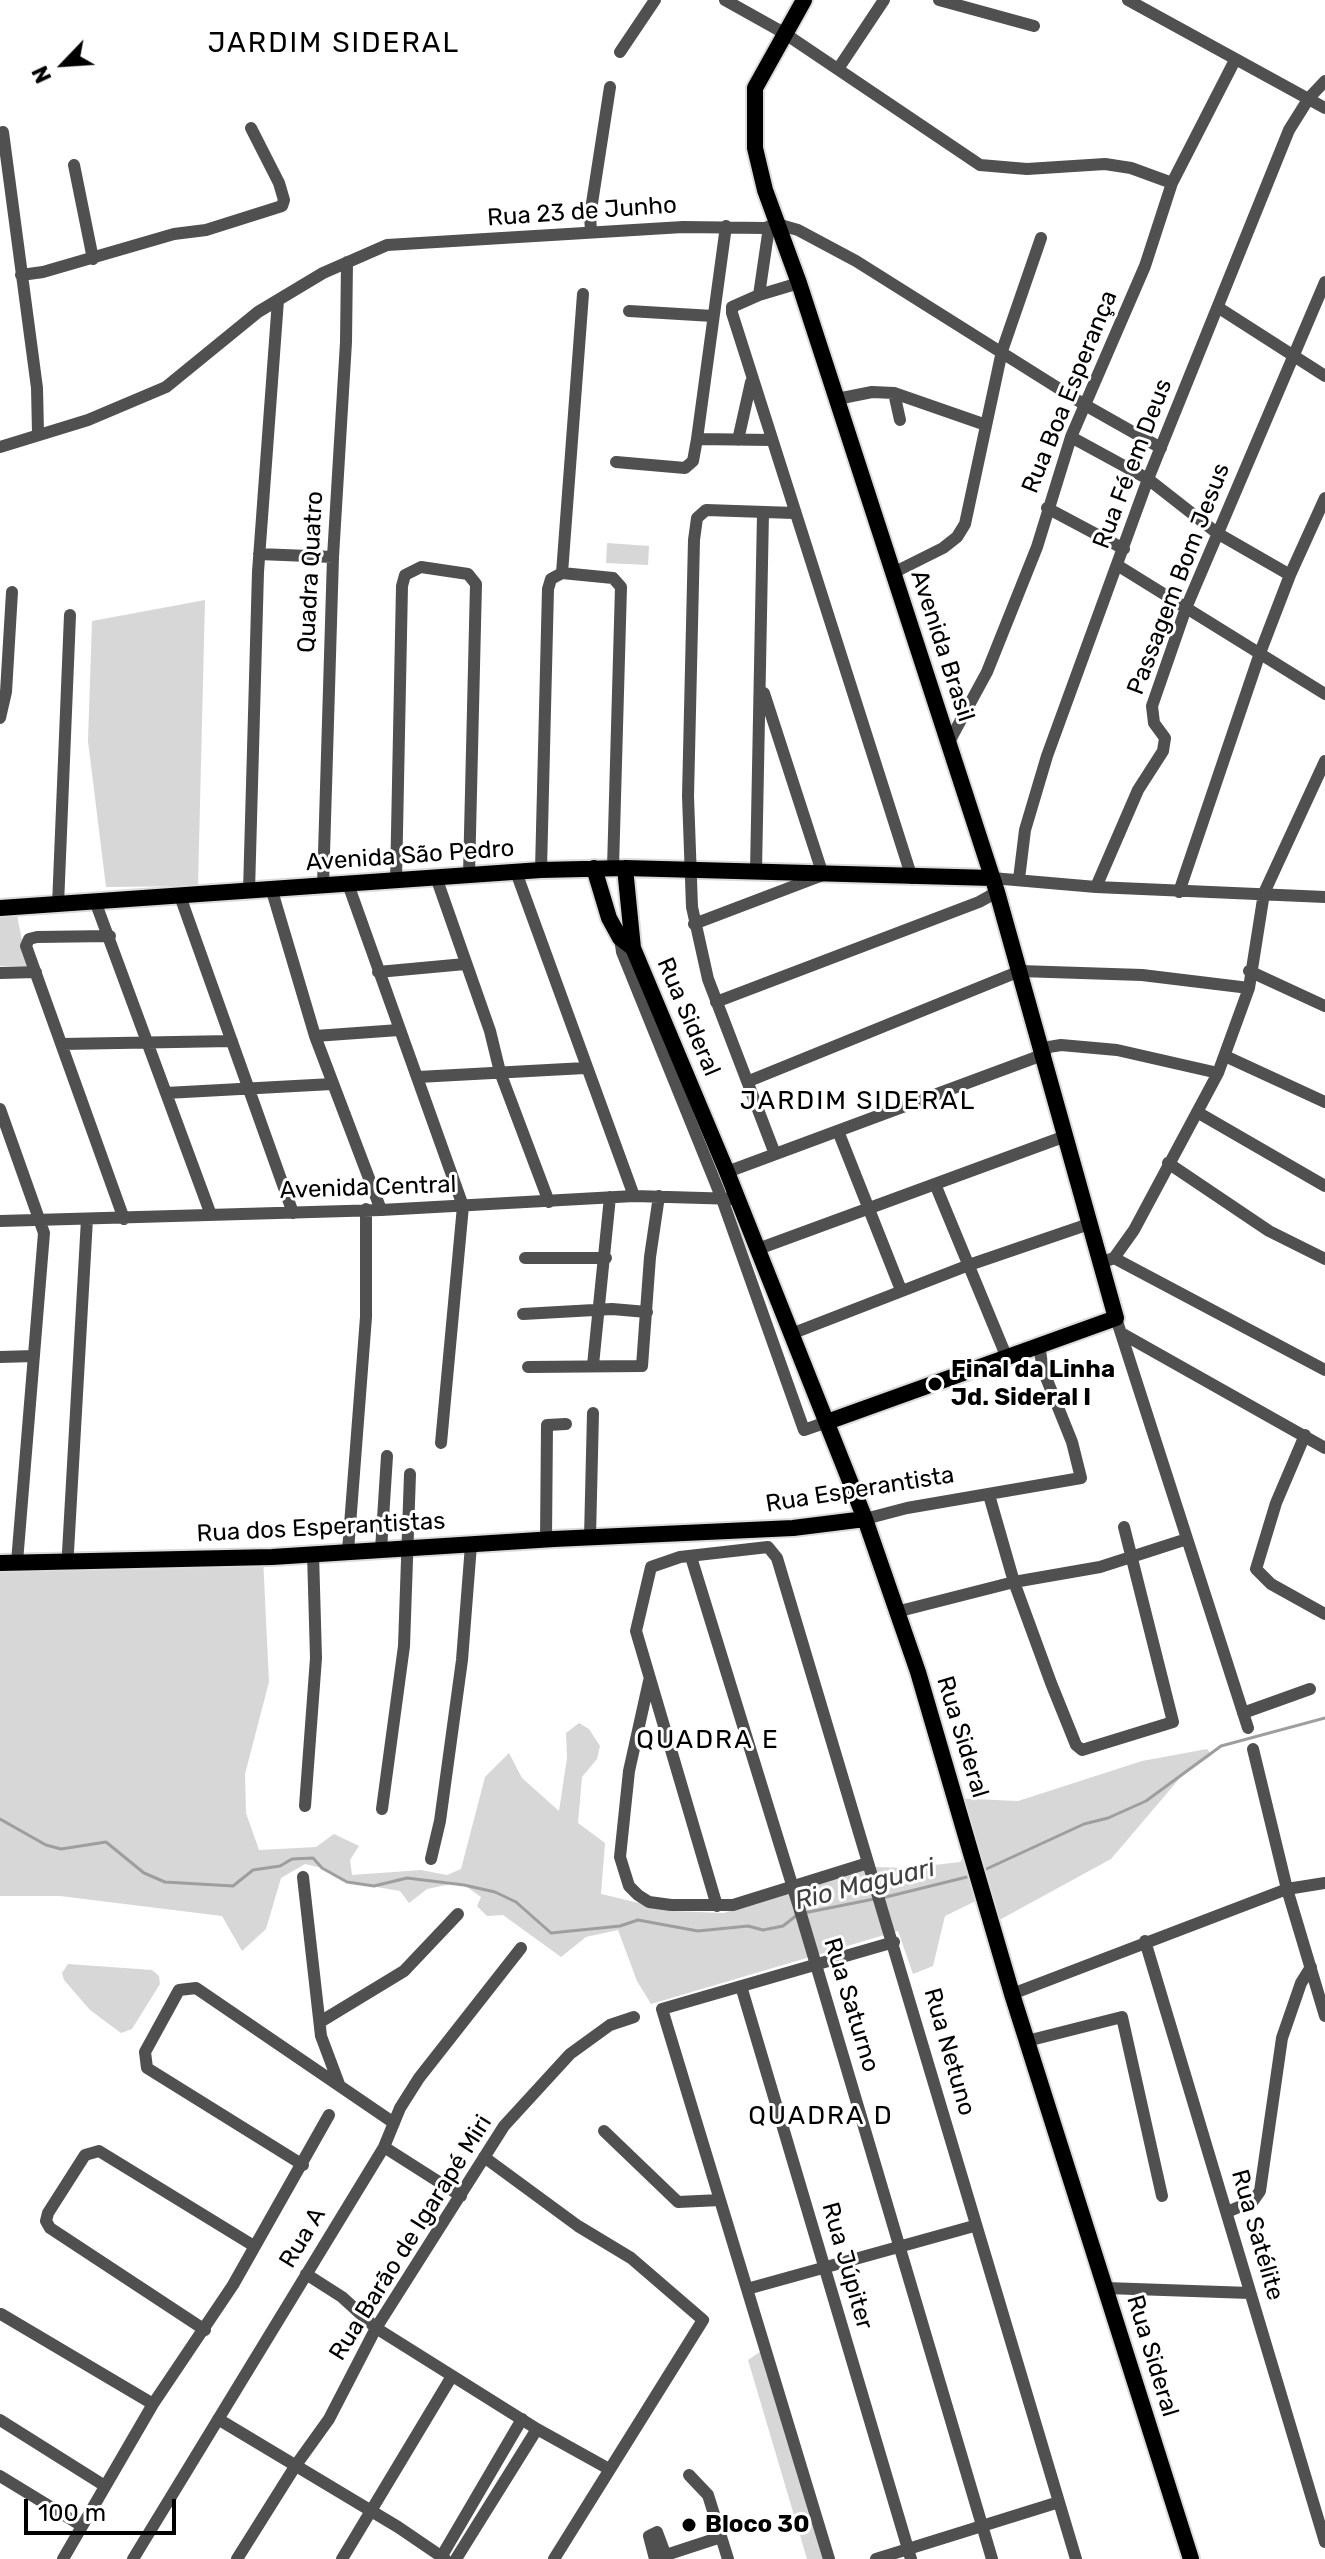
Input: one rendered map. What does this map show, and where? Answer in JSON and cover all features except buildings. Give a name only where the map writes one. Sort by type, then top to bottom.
[{"type":"main road","name":"Avenida Brasil","points":[[801,1],[762,72],[752,100],[755,148],[773,226],[799,283],[994,885],[1044,1051],[1063,1137],[1089,1224],[1107,1260],[1118,1325]]},
{"type":"main road","name":"Avenida São Pedro","points":[[0,908],[594,868],[756,871],[994,885]]},
{"type":"main road","name":"Rua Sideral","points":[[594,868],[602,904],[626,943],[727,1172],[729,1199],[758,1249],[865,1519],[1191,2559]]},
{"type":"main road","name":"Rua Sideral","points":[[619,868],[626,943]]},
{"type":"main road","points":[[827,1422],[1039,1345],[1118,1325]]},
{"type":"main road","name":"Rua Esperantista","points":[[645,1534],[793,1528],[865,1519]]},
{"type":"main road","name":"Rua dos Esperantistas","points":[[8,1562],[263,1557],[645,1534]]},
{"type":"street","points":[[620,52],[655,0]]},
{"type":"street","points":[[725,0],[784,33],[980,165],[1027,169],[1105,164],[1131,168],[1172,183]]},
{"type":"street","points":[[838,69],[884,0]]},
{"type":"street","points":[[939,0],[1034,26]]},
{"type":"street","points":[[1128,0],[1325,108]]},
{"type":"street","name":"Rua Boa Esperança","points":[[949,742],[987,672],[1037,547],[1071,437],[1145,266],[1172,183],[1235,60]]},
{"type":"street","name":"Rua Fé em Deus","points":[[1019,879],[1025,830],[1047,756],[1148,479],[1289,130],[1309,98],[1325,81]]},
{"type":"street","points":[[591,231],[610,87]]},
{"type":"street","points":[[21,275],[253,217],[282,206],[284,200],[279,183],[251,128]]},
{"type":"street","points":[[3,132],[37,388],[38,433]]},
{"type":"street","points":[[74,165],[93,259]]},
{"type":"street","points":[[616,462],[685,468],[693,461],[726,226]]},
{"type":"street","points":[[759,295],[773,226]]},
{"type":"street","name":"Rua 23 de Junho","points":[[0,447],[88,420],[166,387],[241,323],[347,262],[398,242],[515,239],[591,231],[773,226],[830,246],[1085,405],[1161,448]]},
{"type":"street","points":[[893,573],[943,548],[962,531],[1002,351],[1041,254],[1041,238]]},
{"type":"street","name":"Quadra Quatro","points":[[323,886],[333,557],[346,342],[347,262]]},
{"type":"street","name":"Passagem Bom Jesus","points":[[1096,887],[1138,790],[1166,743],[1151,714],[1186,608],[1325,282]]},
{"type":"street","points":[[629,311],[713,311],[799,283]]},
{"type":"street","points":[[562,573],[583,294]]},
{"type":"street","points":[[249,891],[259,554],[271,439],[278,300]]},
{"type":"street","points":[[732,307],[751,382],[912,878]]},
{"type":"street","points":[[1219,308],[1325,376]]},
{"type":"street","points":[[738,440],[751,382]]},
{"type":"street","points":[[837,399],[872,392],[894,393],[986,425]]},
{"type":"street","points":[[894,393],[900,420]]},
{"type":"street","points":[[1071,437],[1148,479],[1217,533],[1290,575]]},
{"type":"street","points":[[697,439],[772,440]]},
{"type":"street","points":[[1179,892],[1260,653],[1290,575],[1325,498]]},
{"type":"street","points":[[1047,508],[1124,549]]},
{"type":"street","points":[[775,1154],[716,1002],[694,924],[689,870],[695,523],[702,512],[794,513]]},
{"type":"street","points":[[756,871],[761,750],[759,682],[763,513]]},
{"type":"street","points":[[259,554],[333,557]]},
{"type":"street","points":[[1117,565],[1325,694]]},
{"type":"street","points":[[396,881],[405,575],[421,567],[472,576],[476,584],[469,875]]},
{"type":"street","points":[[541,870],[548,589],[551,579],[562,573],[617,580],[622,596],[619,868]]},
{"type":"street","points":[[0,718],[6,692],[12,592]]},
{"type":"street","points":[[58,905],[70,615]]},
{"type":"street","points":[[759,682],[823,875]]},
{"type":"street","points":[[1325,761],[1264,893],[1249,971],[1249,988],[1218,1073],[1134,1230],[1107,1260],[1325,1370]]},
{"type":"street","points":[[516,872],[634,1196]]},
{"type":"street","name":"Avenida São Pedro","points":[[694,924],[823,875]]},
{"type":"street","points":[[436,877],[490,1031],[500,1072],[549,1202]]},
{"type":"street","points":[[716,1002],[979,902],[994,885],[1019,879],[1179,892],[1325,897]]},
{"type":"street","points":[[348,884],[463,1206],[441,1443]]},
{"type":"street","points":[[272,891],[315,1036],[381,1210]]},
{"type":"street","points":[[180,896],[293,1213]]},
{"type":"street","points":[[95,901],[211,1215]]},
{"type":"street","points":[[110,936],[29,939],[26,946],[124,1219]]},
{"type":"street","points":[[626,943],[729,1199],[804,1430],[827,1422]]},
{"type":"street","points":[[378,972],[465,964]]},
{"type":"street","points":[[749,1081],[1020,971],[1142,975],[1249,988]]},
{"type":"street","points":[[1249,971],[1325,1006]]},
{"type":"street","points":[[0,973],[36,972]]},
{"type":"street","points":[[315,1036],[399,1030]]},
{"type":"street","points":[[62,1044],[232,1041]]},
{"type":"street","points":[[727,1172],[1061,1045],[1117,1050],[1218,1073]]},
{"type":"street","points":[[1225,1056],[1325,1102]]},
{"type":"street","points":[[418,1077],[585,1068]]},
{"type":"street","points":[[166,1093],[332,1084]]},
{"type":"street","points":[[0,1109],[40,1219],[43,1256],[34,1356],[8,1562]]},
{"type":"street","points":[[1197,1112],[1325,1186]]},
{"type":"street","points":[[838,1131],[901,1290]]},
{"type":"street","points":[[758,1249],[1063,1137]]},
{"type":"street","points":[[1168,1163],[1269,1231],[1325,1259]]},
{"type":"street","points":[[935,1184],[1007,1358]]},
{"type":"street","name":"Avenida Central","points":[[0,1221],[381,1210],[634,1196],[729,1199]]},
{"type":"street","points":[[528,1367],[642,1366],[650,1257],[659,1196]]},
{"type":"street","points":[[593,1365],[610,1197]]},
{"type":"street","points":[[348,1551],[366,1317],[366,1209]]},
{"type":"street","points":[[68,1552],[87,1219]]},
{"type":"street","points":[[791,1334],[901,1290],[1089,1224]]},
{"type":"street","points":[[525,1258],[606,1258]]},
{"type":"street","points":[[523,1314],[612,1309],[647,1312]]},
{"type":"street","points":[[1118,1325],[1325,1448]]},
{"type":"street","points":[[1118,1325],[1248,1728]]},
{"type":"street","name":"Rua Esperantista","points":[[865,1519],[907,1508],[1081,1478],[1072,1442],[1043,1370],[1039,1345]]},
{"type":"street","points":[[0,1357],[34,1356]]},
{"type":"street","points":[[590,1537],[593,1413]]},
{"type":"street","points":[[546,1539],[547,1425],[566,1424]]},
{"type":"street","points":[[1305,1435],[1276,1503],[1256,1569],[1271,1584],[1325,1614]]},
{"type":"street","points":[[381,1550],[387,1456]]},
{"type":"street","points":[[382,1809],[399,1689],[409,1549],[410,1474]]},
{"type":"street","points":[[989,1495],[1014,1582],[1076,1745],[1087,1750],[1171,1724],[1173,1713],[1124,1527]]},
{"type":"street","points":[[896,1612],[1014,1582],[1100,1567],[1187,1539]]},
{"type":"street","points":[[431,1859],[440,1821],[462,1660],[471,1545]]},
{"type":"street","name":"Rua Netuno","points":[[691,1557],[768,1547],[777,1558],[894,1942],[974,2226],[1076,2559]]},
{"type":"street","points":[[305,1806],[316,1658],[313,1553]]},
{"type":"street","points":[[691,1557],[651,1567],[636,1631],[717,1906]]},
{"type":"street","name":"Rua Saturno","points":[[691,1557],[901,2246],[992,2559]]},
{"type":"street","points":[[650,1678],[629,1771],[620,1857],[629,1886],[642,1898],[671,1905],[739,1904],[868,1863]]},
{"type":"street","points":[[1243,1713],[1310,1689]]},
{"type":"street","points":[[1253,1749],[1287,1889],[1325,2016]]},
{"type":"street","points":[[303,1877],[323,2043],[339,2084]]},
{"type":"street","points":[[1012,1994],[1287,1889],[1325,1883]]},
{"type":"street","points":[[320,2022],[404,1971],[458,1914]]},
{"type":"street","name":"Rua Satélite","points":[[1145,1941],[1325,2542]]},
{"type":"street","points":[[829,2559],[662,2009],[894,1942]]},
{"type":"street","name":"Rua A","points":[[133,2559],[384,2147],[419,2078],[521,1948]]},
{"type":"street","points":[[1227,2212],[1253,2201],[1260,2191],[1282,2038],[1301,1983],[1311,1967]]},
{"type":"street","points":[[303,2165],[147,2068],[145,2052],[174,1994],[192,1986],[394,2123]]},
{"type":"street","name":"Rua Júpiter","points":[[741,1986],[910,2554]]},
{"type":"street","name":"Rua Barão de Igarapé Miri","points":[[237,2559],[329,2419],[376,2328],[504,2126],[570,2054],[610,2025],[634,2017]]},
{"type":"street","points":[[1027,2041],[1122,2017],[1162,2196]]},
{"type":"street","points":[[63,2559],[153,2404],[205,2330],[303,2165],[329,2115]]},
{"type":"street","points":[[604,2131],[678,2202],[720,2200]]},
{"type":"street","points":[[384,2147],[461,2196]]},
{"type":"street","points":[[205,2330],[50,2228],[46,2221],[81,2161],[95,2151],[106,2154],[254,2246]]},
{"type":"street","points":[[484,2157],[578,2226],[631,2258],[703,2320],[554,2559]]},
{"type":"street","points":[[747,2289],[974,2226]]},
{"type":"street","points":[[306,2274],[342,2297],[376,2328],[537,2429],[609,2469]]},
{"type":"street","points":[[1106,2288],[1250,2293]]},
{"type":"street","points":[[1,2314],[153,2404]]},
{"type":"street","points":[[342,2559],[452,2376]]},
{"type":"street","points":[[218,2419],[443,2557],[522,2419]]},
{"type":"street","points":[[0,2420],[105,2486]]},
{"type":"street","points":[[456,2559],[537,2429]]},
{"type":"street","points":[[689,2475],[708,2495],[728,2559]]},
{"type":"street","points":[[0,2476],[82,2526]]},
{"type":"street","points":[[876,2559],[910,2554],[1059,2502]]},
{"type":"street","points":[[663,2558],[721,2537]]},
{"type":"shaded area","points":[[607,543],[649,546],[648,565],[606,563]]},
{"type":"shaded area","points":[[205,600],[198,886],[106,887],[88,741],[92,621]]},
{"type":"shaded area","points":[[17,915],[27,966],[0,966],[0,916]]},
{"type":"shaded area","points":[[263,1557],[269,1682],[245,1774],[246,1813],[259,1850],[316,1847],[334,1834],[359,1846],[350,1860],[352,1875],[421,1870],[447,1875],[461,1869],[485,1777],[509,1753],[522,1778],[559,1811],[567,1758],[566,1733],[579,1723],[589,1729],[600,1746],[597,1759],[582,1777],[578,1823],[605,1843],[601,1894],[673,1911],[724,1913],[792,1887],[797,1890],[875,1867],[908,1868],[960,1862],[968,1852],[951,1798],[1018,1801],[1142,1761],[1207,1749],[1212,1755],[1185,1772],[1111,1859],[992,1924],[982,1898],[945,1916],[933,1966],[913,1974],[898,1931],[651,2004],[637,1981],[618,1930],[586,1937],[561,1957],[503,1915],[487,1916],[477,1906],[481,1897],[464,1885],[427,1889],[409,1903],[400,1891],[347,1882],[322,1868],[305,1864],[281,1878],[266,1929],[242,1951],[222,1916],[60,1896],[0,1896],[0,1569]]},
{"type":"shaded area","points":[[68,1964],[152,1970],[159,1976],[160,1984],[132,2029],[121,2033],[90,2010],[64,1980],[62,1973]]},
{"type":"shaded area","points":[[764,2349],[826,2559],[807,2559],[748,2360]]},
{"type":"waterway","name":"Rio Maguari","points":[[982,1871],[1084,1824],[1108,1818],[1146,1801],[1221,1746],[1325,1718]]},
{"type":"waterway","name":"Rio Maguari","points":[[0,1819],[46,1845],[61,1849],[106,1842],[144,1873],[165,1882],[233,1886],[253,1870],[280,1866],[292,1859],[313,1858],[322,1868],[347,1882],[374,1886],[407,1878],[464,1885],[495,1892],[516,1902],[551,1933],[620,1926],[638,1920],[698,1931],[748,1926],[763,1930],[783,1926],[797,1915]]},
{"type":"waterway","name":"Rio Maguari","points":[[882,1898],[971,1876]]},
{"type":"waterway","name":"Rio Maguari","points":[[804,1913],[874,1899]]},
{"type":"place","name":"Final da Linha Jd. Sideral I","points":[[935,1384]]},
{"type":"place","name":"Bloco 30","points":[[689,2525]]},
{"type":"district","name":"JARDIM SIDERAL","points":[[334,44]]},
{"type":"district","name":"JARDIM SIDERAL","points":[[858,1101]]},
{"type":"district","name":"QUADRA E","points":[[708,1740]]},
{"type":"district","name":"QUADRA D","points":[[821,2116]]}]
